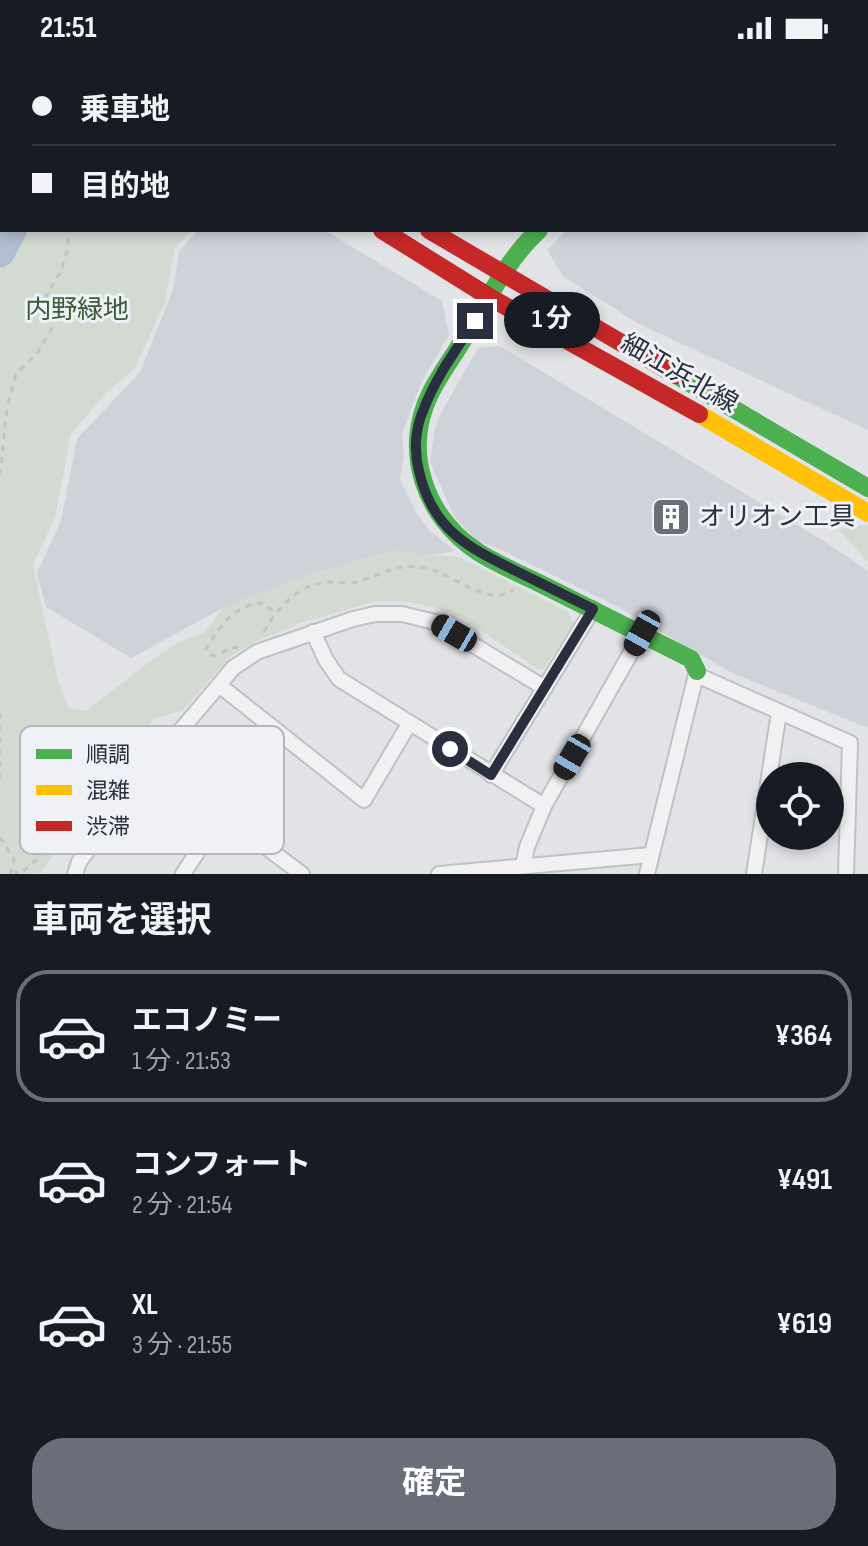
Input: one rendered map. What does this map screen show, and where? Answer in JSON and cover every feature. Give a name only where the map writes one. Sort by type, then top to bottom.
[{"type":"main road","name":"細江浜北線","points":[[385,232],[491,298],[868,513]]},
{"type":"main road","name":"細江浜北線","points":[[432,232],[868,488]]},
{"type":"main road","points":[[537,232],[504,274],[444,368],[421,414],[417,461],[422,484],[442,523],[460,540],[479,553],[691,659],[697,673]]},
{"type":"street","points":[[491,775],[593,609]]},
{"type":"street","points":[[184,726],[246,657],[313,632],[375,614],[402,614],[435,622],[545,688]]},
{"type":"street","points":[[313,632],[339,679],[544,806]]},
{"type":"street","points":[[523,866],[527,847],[544,806],[642,633]]},
{"type":"street","points":[[647,874],[697,673],[850,743],[846,874]]},
{"type":"street","points":[[219,685],[271,726]]},
{"type":"street","points":[[754,874],[779,712]]},
{"type":"street","points":[[284,737],[364,800],[409,724]]},
{"type":"street","points":[[75,874],[85,854]]},
{"type":"street","points":[[183,874],[196,854]]},
{"type":"street","points":[[272,854],[293,871]]},
{"type":"street","points":[[439,874],[651,855]]},
{"type":"path","points":[[0,475],[7,408],[16,374],[38,352],[52,328],[54,320],[46,296],[60,273],[68,248],[69,232]]},
{"type":"path","points":[[262,640],[276,612],[301,589],[312,585],[357,582],[400,566],[444,573],[484,593],[500,595],[509,593],[517,586]]},
{"type":"path","points":[[241,650],[231,647],[213,656],[206,649],[228,618],[244,607],[260,603],[276,612]]},
{"type":"path","points":[[0,713],[0,782]]},
{"type":"path","points":[[0,837],[14,860],[12,872],[20,874],[43,854]]},
{"type":"shaded area","points":[[196,232],[327,232],[442,301],[449,335],[421,383],[402,434],[404,455],[400,480],[417,514],[431,532],[455,551],[425,556],[396,551],[299,578],[225,607],[131,658],[46,607],[37,573],[61,521],[77,439],[140,372],[173,290],[179,252]]},
{"type":"shaded area","points":[[565,232],[868,232],[868,430],[639,324],[563,276],[547,250]]},
{"type":"shaded area","points":[[500,346],[868,571],[868,728],[734,674],[616,606],[476,540],[454,516],[430,462],[435,428],[441,413],[478,348]]},
{"type":"green space","name":"内野緑地","points":[[0,232],[189,232],[175,248],[165,302],[135,368],[107,392],[71,434],[55,517],[33,565],[58,681],[69,708],[86,711],[153,659],[181,641],[203,633],[225,607],[299,578],[396,551],[459,557],[568,612],[574,623],[544,669],[538,669],[461,617],[409,602],[377,601],[300,623],[255,642],[231,656],[182,711],[153,719],[148,726],[20,726],[20,854],[54,854],[41,873],[0,874]]},
{"type":"green space","points":[[868,526],[868,562],[838,529]]},
{"type":"waterway","points":[[0,252],[11,232]]},
{"type":"traffic: fast","points":[[537,232],[505,270],[431,392],[422,414],[418,437],[423,481],[444,521],[478,552],[691,659],[697,671]]},
{"type":"traffic: fast","points":[[676,375],[868,488]]},
{"type":"traffic: slow","points":[[699,414],[868,513]]},
{"type":"traffic: jam","points":[[385,232],[491,298],[699,414]]},
{"type":"traffic: jam","points":[[432,232],[676,375]]},
{"type":"place","name":"オリオン工具","points":[[671,517]]},
{"type":"route","points":[[450,749],[491,775],[593,609],[479,553],[460,540],[442,523],[422,484],[417,461],[421,414],[444,368],[475,321]]}]
